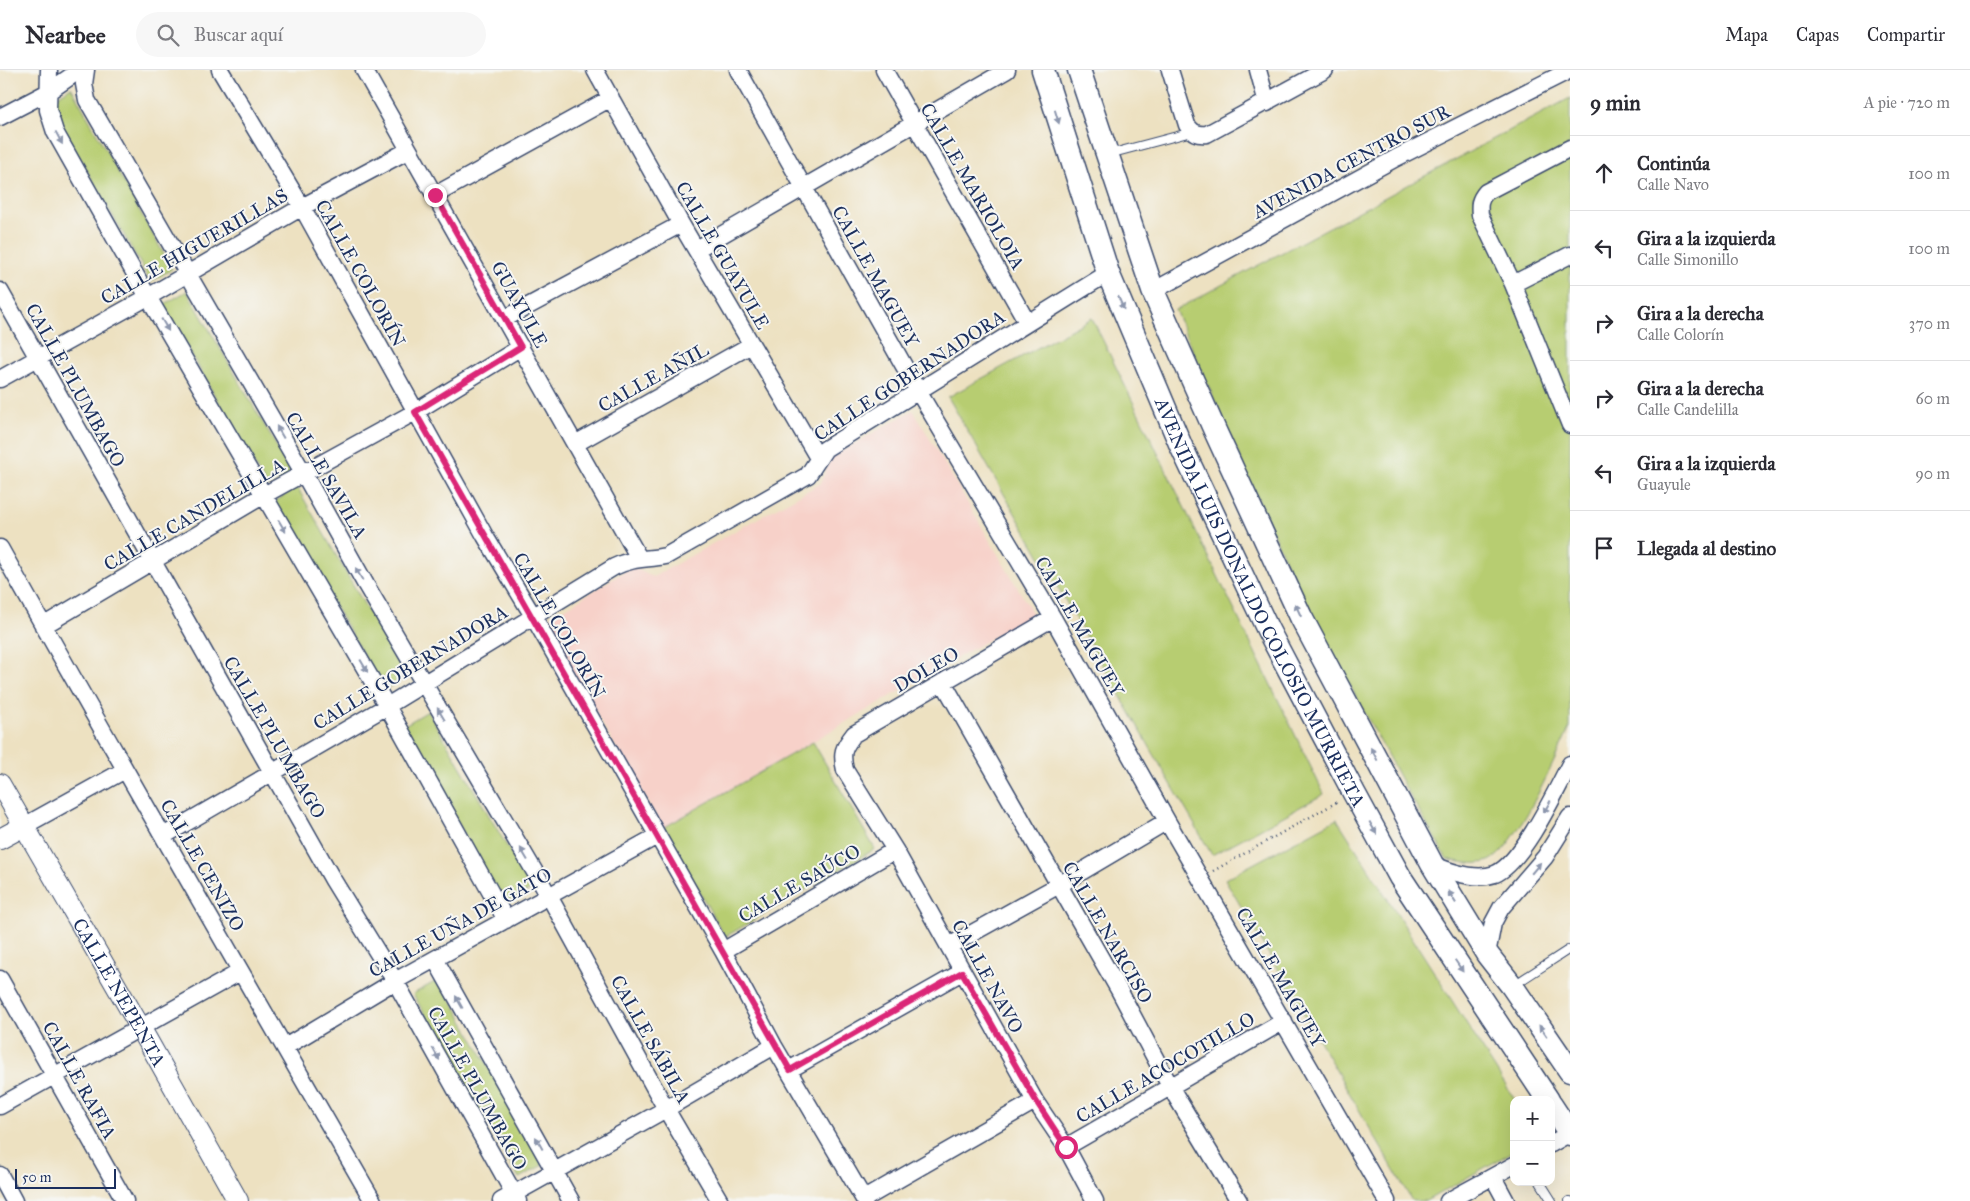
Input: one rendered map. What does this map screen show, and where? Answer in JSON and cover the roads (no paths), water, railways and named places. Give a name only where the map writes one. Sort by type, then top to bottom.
[{"type":"main road","name":"AVENIDA LUIS DONALDO COLOSIO MURRIETA","points":[[1043,70],[1108,273],[1182,446],[1268,630],[1400,877],[1545,1096]]},
{"type":"main road","name":"AVENIDA LUIS DONALDO COLOSIO MURRIETA","points":[[1079,70],[1153,291],[1302,616],[1432,864],[1487,954],[1512,986],[1570,1072]]},
{"type":"main road","points":[[1555,1111],[1570,1134]]},
{"type":"street","points":[[49,70],[48,110],[55,132],[148,297],[387,706],[506,920]]},
{"type":"street","points":[[0,116],[48,92],[80,70]]},
{"type":"street","name":"CALLE SAVILA","points":[[86,70],[84,84],[87,100],[424,684],[549,896]]},
{"type":"street","name":"CALLE COLORÍN","points":[[220,70],[302,207],[485,536],[533,616],[723,951],[774,1046],[790,1070],[865,1200]]},
{"type":"street","name":"CALLE GUAYULE","points":[[594,70],[681,224],[818,458]]},
{"type":"street","name":"CALLE MAGUEY","points":[[738,70],[918,391],[1053,618],[1167,821],[1387,1201]]},
{"type":"street","name":"CALLE MARIOLOIA","points":[[884,70],[1027,322]]},
{"type":"street","points":[[697,249],[1007,70]]},
{"type":"street","points":[[1170,70],[1187,125],[1199,133],[1267,103],[1325,70]]},
{"type":"street","points":[[1258,70],[1267,103]]},
{"type":"street","name":"AVENIDA CENTRO SUR","points":[[1153,291],[1396,158],[1570,70]]},
{"type":"street","name":"GUAYULE","points":[[367,71],[409,150],[506,318],[640,558]]},
{"type":"street","points":[[435,195],[611,98]]},
{"type":"street","points":[[1570,148],[1486,192],[1481,198],[1479,205],[1480,215],[1513,284],[1570,423]]},
{"type":"street","name":"CALLE HIGUERILLAS","points":[[0,379],[148,297],[302,207],[409,150]]},
{"type":"street","points":[[506,318],[681,224]]},
{"type":"street","points":[[1513,284],[1570,254]]},
{"type":"street","name":"CALLE GOBERNADORA","points":[[164,835],[424,684],[614,567],[640,558],[666,556],[808,475],[825,449],[1108,273]]},
{"type":"street","name":"CALLE PLUMBAGO","points":[[0,291],[333,880],[395,981],[511,1199]]},
{"type":"street","name":"CALLE AÑIL","points":[[575,444],[751,345]]},
{"type":"street","name":"CALLE CANDELILLA","points":[[44,626],[264,495],[415,412],[521,347]]},
{"type":"street","name":"CALLE CENIZO","points":[[0,548],[240,972],[374,1201]]},
{"type":"street","name":"DOLEO","points":[[845,770],[842,758],[846,744],[854,734],[1053,618]]},
{"type":"street","name":"CALLE NARCISO","points":[[943,682],[1119,990],[1171,1088],[1239,1201]]},
{"type":"street","points":[[1432,864],[1455,873],[1480,876],[1495,874],[1506,867],[1522,847],[1547,809],[1570,764]]},
{"type":"street","points":[[0,838],[125,770]]},
{"type":"street","name":"CALLE NAVO","points":[[845,770],[895,850],[962,972],[1036,1101],[1066,1147],[1095,1201]]},
{"type":"street","name":"CALLE NEPENTA","points":[[0,784],[238,1201]]},
{"type":"street","points":[[1487,954],[1493,923],[1501,908],[1545,857],[1570,817]]},
{"type":"street","points":[[949,946],[1059,885],[1167,821]]},
{"type":"street","name":"CALLE UÑA DE GATO","points":[[285,1047],[395,981],[657,836]]},
{"type":"street","name":"CALLE SAÚCO","points":[[723,951],[895,850]]},
{"type":"street","points":[[1506,867],[1518,889]]},
{"type":"street","name":"CALLE SÁBILA","points":[[549,896],[666,1109],[720,1201]]},
{"type":"street","name":"CALLE PLUMBAGO","points":[[435,959],[571,1201]]},
{"type":"street","points":[[0,1106],[240,972]]},
{"type":"street","points":[[790,1070],[962,972]]},
{"type":"street","name":"CALLE RAFIA","points":[[0,980],[125,1201]]},
{"type":"street","name":"CALLE ACOCOTILLO","points":[[1066,1147],[1284,1021]]},
{"type":"street","points":[[511,1199],[554,1171],[774,1046]]},
{"type":"street","points":[[865,1200],[1036,1101]]},
{"type":"street","points":[[1555,1142],[1570,1134]]},
{"type":"street","points":[[1448,1201],[1510,1167]]},
{"type":"street","points":[[0,1175],[14,1201]]},
{"type":"street","points":[[1493,1177],[1506,1201]]},
{"type":"lane","points":[[1108,155],[1199,133]]},
{"type":"lane","points":[[1512,986],[1568,950]]},
{"type":"lane","points":[[1543,1186],[1552,1201]]}]
